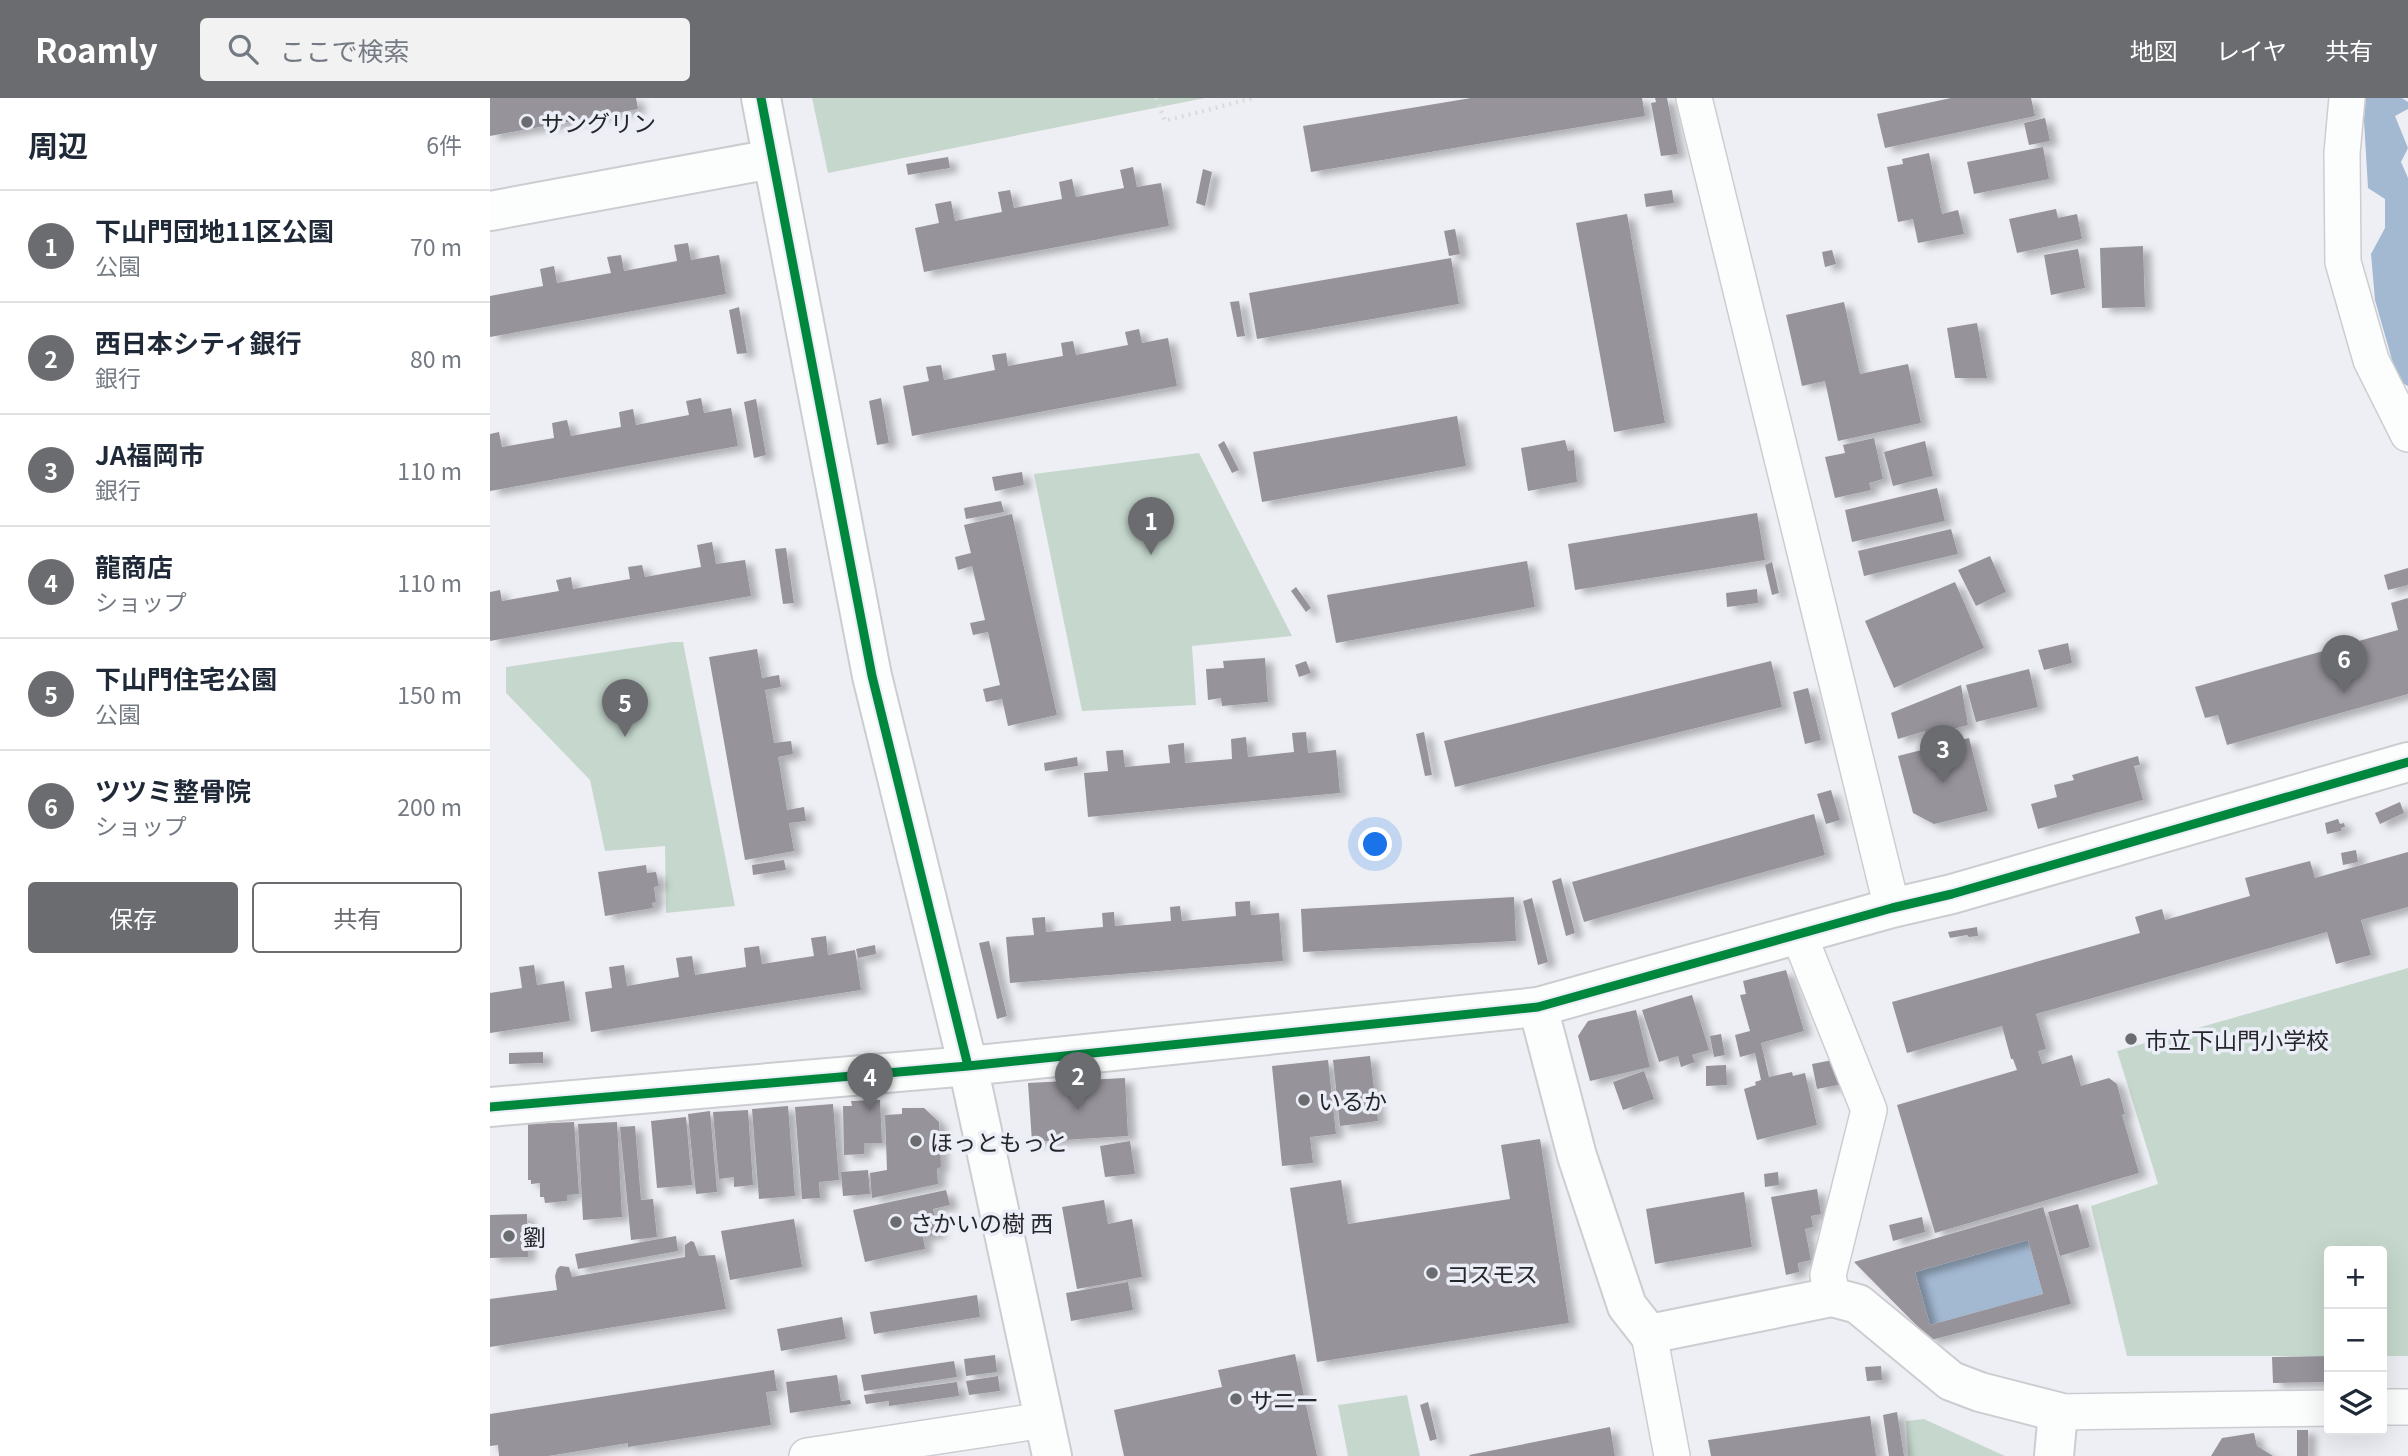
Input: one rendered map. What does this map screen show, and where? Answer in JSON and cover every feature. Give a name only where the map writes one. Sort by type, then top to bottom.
[{"type":"street","points":[[761,98],[872,676],[968,1066],[1048,1438],[807,1456]]},
{"type":"street","points":[[1694,98],[1892,908]]},
{"type":"street","points":[[2347,98],[2342,153],[2343,262],[2371,359],[2408,434]]},
{"type":"street","points":[[490,211],[772,159]]},
{"type":"street","points":[[490,1107],[968,1066],[1538,1007],[1892,908],[1952,894],[2408,762]]},
{"type":"street","points":[[1799,935],[1869,1110],[1828,1275],[1832,1297]]},
{"type":"street","points":[[1538,1007],[1577,1156],[1610,1256],[1627,1306],[1649,1334],[1672,1456]]},
{"type":"street","points":[[1649,1334],[1832,1297],[1858,1304],[1951,1381],[1980,1392],[2057,1412],[2324,1408]]},
{"type":"street","points":[[2387,1407],[2408,1407]]},
{"type":"street","points":[[2054,1456],[2057,1412]]},
{"type":"path","points":[[1156,98],[1165,121],[1253,98]]},
{"type":"green space","points":[[812,98],[1205,98],[828,173]]},
{"type":"green space","points":[[1199,453],[1292,636],[1192,646],[1196,705],[1082,711],[1034,474]]},
{"type":"green space","points":[[683,642],[735,906],[666,913],[665,846],[605,851],[590,780],[506,693],[506,667]]},
{"type":"green space","points":[[2408,968],[2408,1356],[2387,1356],[2387,1246],[2324,1246],[2324,1356],[2127,1356],[2091,1206],[2158,1184],[2117,1051]]},
{"type":"green space","points":[[1407,1395],[1420,1456],[1348,1456],[1338,1405]]},
{"type":"green space","points":[[1924,1419],[2005,1456],[1908,1456],[1906,1421]]},
{"type":"water","points":[[2366,98],[2402,98],[2408,102],[2408,109],[2395,116],[2408,148],[2401,162],[2408,178],[2408,386],[2398,381],[2375,300],[2371,254],[2385,228],[2385,199],[2368,188],[2364,120]]},
{"type":"water","points":[[2028,1240],[2043,1294],[1930,1325],[1915,1272]]},
{"type":"building","name":"サングリン","points":[[490,98],[636,98],[638,109],[490,136]]},
{"type":"building","points":[[1471,98],[1642,98],[1645,116],[1311,172],[1303,126]]},
{"type":"building","points":[[1655,98],[1667,98],[1678,154],[1661,156],[1651,103],[1656,102]]},
{"type":"building","points":[[1951,98],[2031,98],[2035,116],[1885,148],[1877,114]]},
{"type":"building","points":[[2045,118],[2050,141],[2029,145],[2024,123]]},
{"type":"building","points":[[2043,147],[2049,179],[1974,194],[1967,162]]},
{"type":"building","points":[[1929,153],[1942,214],[1958,210],[1964,234],[1918,243],[1913,219],[1898,222],[1887,167],[1903,164],[1902,159]]},
{"type":"building","points":[[948,157],[950,168],[908,175],[906,164]]},
{"type":"building","points":[[1133,167],[1137,187],[1161,183],[1169,226],[924,272],[915,228],[939,223],[935,204],[951,201],[955,221],[1002,212],[998,192],[1010,190],[1014,208],[1062,199],[1059,182],[1072,179],[1076,197],[1124,188],[1120,170]]},
{"type":"building","points":[[1203,169],[1212,172],[1205,206],[1196,203]]},
{"type":"building","points":[[1672,190],[1674,203],[1646,207],[1644,194]]},
{"type":"building","points":[[2056,209],[2058,218],[2077,214],[2082,239],[2017,253],[2009,219]]},
{"type":"building","points":[[1627,214],[1665,423],[1614,432],[1576,223]]},
{"type":"building","points":[[1455,229],[1460,254],[1449,256],[1444,231]]},
{"type":"building","points":[[688,243],[691,260],[719,255],[726,294],[490,337],[490,296],[543,286],[540,269],[554,266],[557,283],[611,273],[607,257],[621,255],[624,271],[677,261],[674,245]]},
{"type":"building","points":[[2143,246],[2145,307],[2102,308],[2100,248]]},
{"type":"building","points":[[2078,249],[2085,288],[2051,295],[2044,255]]},
{"type":"building","points":[[1832,250],[1836,264],[1825,267],[1822,252]]},
{"type":"building","points":[[1451,258],[1459,304],[1257,339],[1249,293]]},
{"type":"building","points":[[1239,301],[1245,336],[1237,337],[1230,302]]},
{"type":"building","points":[[1844,302],[1860,374],[1908,364],[1921,423],[1838,441],[1825,381],[1802,386],[1786,315]]},
{"type":"building","points":[[739,307],[747,353],[737,354],[729,310]]},
{"type":"building","points":[[1977,323],[1987,378],[1955,378],[1947,328]]},
{"type":"building","points":[[1139,329],[1142,343],[1168,338],[1177,386],[912,436],[903,386],[929,381],[926,367],[941,365],[944,380],[995,370],[992,355],[1006,353],[1008,366],[1063,356],[1061,343],[1073,341],[1076,355],[1128,345],[1125,332]]},
{"type":"building","points":[[701,398],[704,413],[731,408],[738,446],[490,491],[490,434],[499,432],[502,447],[554,438],[552,423],[567,420],[571,436],[621,427],[619,412],[633,409],[636,425],[689,415],[686,401]]},
{"type":"building","points":[[881,398],[889,443],[877,445],[869,401]]},
{"type":"building","points":[[756,399],[766,455],[754,458],[744,402]]},
{"type":"building","points":[[1457,416],[1466,466],[1262,502],[1253,452]]},
{"type":"building","points":[[1874,438],[1883,479],[1869,483],[1871,490],[1835,498],[1825,457],[1845,453],[1843,445]]},
{"type":"building","points":[[1565,440],[1568,451],[1574,450],[1577,482],[1528,491],[1521,448]]},
{"type":"building","points":[[1224,441],[1239,470],[1232,473],[1218,445]]},
{"type":"building","points":[[1925,441],[1933,476],[1893,486],[1884,452]]},
{"type":"building","points":[[1022,472],[1024,485],[995,491],[992,477]]},
{"type":"building","points":[[1937,488],[1945,521],[1852,542],[1845,510]]},
{"type":"building","points":[[1001,501],[1004,512],[966,519],[964,508]]},
{"type":"building","points":[[1757,513],[1765,560],[1575,590],[1568,544]]},
{"type":"building","points":[[1012,514],[1057,715],[1008,726],[1002,699],[986,702],[983,689],[1000,685],[988,632],[973,635],[970,623],[985,620],[972,566],[958,570],[955,557],[971,553],[964,525]]},
{"type":"building","points":[[1951,529],[1958,554],[1864,576],[1858,551]]},
{"type":"building","points":[[712,542],[716,564],[745,560],[751,596],[490,641],[490,592],[500,590],[502,601],[559,591],[556,580],[571,577],[573,589],[630,579],[628,567],[642,565],[645,577],[701,567],[697,545]]},
{"type":"building","points":[[786,548],[794,603],[783,604],[775,549]]},
{"type":"building","points":[[1990,556],[2006,592],[1976,606],[1958,570]]},
{"type":"building","points":[[1527,561],[1535,607],[1336,643],[1327,595]]},
{"type":"building","points":[[1772,562],[1779,593],[1772,595],[1765,565]]},
{"type":"building","points":[[2408,568],[2408,585],[2388,590],[2384,575]]},
{"type":"building","points":[[1955,582],[1984,648],[1894,688],[1865,621]]},
{"type":"building","points":[[1296,587],[1311,608],[1306,612],[1291,591]]},
{"type":"building","points":[[1757,589],[1758,603],[1727,607],[1726,593]]},
{"type":"building","points":[[2408,598],[2408,694],[2227,745],[2218,715],[2205,718],[2195,687],[2398,630],[2391,603]]},
{"type":"building","points":[[2068,643],[2072,663],[2044,670],[2038,650]]},
{"type":"building","points":[[757,649],[762,678],[779,675],[781,687],[765,690],[774,743],[791,741],[793,754],[778,757],[787,810],[804,807],[806,821],[789,823],[794,851],[745,860],[709,657]]},
{"type":"building","points":[[1265,658],[1268,702],[1222,706],[1221,698],[1208,700],[1206,669],[1224,668],[1223,661]]},
{"type":"building","points":[[1306,661],[1311,673],[1299,677],[1295,665]]},
{"type":"building","points":[[1771,661],[1782,707],[1455,787],[1444,741]]},
{"type":"building","points":[[2029,669],[2038,707],[1976,722],[1966,685]]},
{"type":"building","points":[[1961,685],[1968,725],[1926,736],[1925,731],[1898,739],[1891,713]]},
{"type":"building","points":[[1808,688],[1821,740],[1805,744],[1793,692]]},
{"type":"building","points":[[1306,732],[1308,753],[1336,750],[1340,793],[1088,817],[1084,773],[1108,771],[1106,751],[1123,750],[1125,767],[1170,763],[1168,745],[1184,743],[1185,763],[1232,759],[1231,739],[1246,737],[1248,757],[1294,752],[1292,733]]},
{"type":"building","points":[[1424,732],[1432,775],[1425,776],[1416,734]]},
{"type":"building","points":[[1969,738],[1988,811],[1934,824],[1913,813],[1898,756]]},
{"type":"building","points":[[2138,756],[2140,765],[2134,766],[2143,800],[2038,829],[2031,804],[2057,797],[2054,785],[2074,780],[2072,775]]},
{"type":"building","points":[[1077,757],[1078,766],[1045,771],[1044,763]]},
{"type":"building","points":[[1831,790],[1840,820],[1826,824],[1817,794]]},
{"type":"building","points":[[2400,802],[2404,813],[2380,824],[2375,813]]},
{"type":"building","points":[[1814,814],[1825,855],[1584,922],[1572,882]]},
{"type":"building","points":[[2338,819],[2345,827],[2341,828],[2341,831],[2327,834],[2325,823]]},
{"type":"building","points":[[2356,850],[2358,862],[2343,865],[2341,853]]},
{"type":"building","points":[[2408,852],[2408,907],[2361,920],[2371,955],[2336,964],[2327,932],[2036,1014],[2046,1049],[2038,1051],[2042,1064],[2072,1055],[2081,1086],[2109,1078],[2117,1084],[2125,1114],[2122,1115],[2139,1173],[1935,1233],[1897,1105],[2017,1070],[2011,1059],[2002,1026],[1907,1053],[1892,1002],[2140,933],[2135,917],[2162,909],[2165,920],[2250,896],[2245,878],[2310,861],[2315,878]]},
{"type":"building","points":[[784,860],[786,870],[753,875],[752,865]]},
{"type":"building","points":[[646,865],[647,873],[656,872],[659,886],[654,887],[656,902],[652,903],[653,908],[605,916],[598,872]]},
{"type":"building","points":[[1561,878],[1575,933],[1566,936],[1552,881]]},
{"type":"building","points":[[1514,897],[1516,941],[1303,952],[1301,909]]},
{"type":"building","points":[[1532,898],[1548,962],[1538,965],[1523,901]]},
{"type":"building","points":[[1250,901],[1251,915],[1279,913],[1283,961],[1010,983],[1006,937],[1034,935],[1032,918],[1045,917],[1046,932],[1103,927],[1102,913],[1114,912],[1115,926],[1171,921],[1170,907],[1180,906],[1182,921],[1236,916],[1235,902]]},
{"type":"building","points":[[1977,927],[1978,936],[1950,938],[1948,932]]},
{"type":"building","points":[[826,936],[828,955],[855,950],[861,990],[591,1032],[585,992],[612,988],[609,967],[624,965],[627,986],[679,977],[676,958],[692,956],[695,975],[746,967],[744,948],[759,946],[762,964],[814,956],[811,938]]},
{"type":"building","points":[[989,941],[1007,1016],[997,1019],[979,943]]},
{"type":"building","points":[[875,945],[876,954],[858,958],[856,949]]},
{"type":"building","points":[[534,965],[537,985],[564,981],[570,1021],[490,1033],[490,993],[522,988],[519,967]]},
{"type":"building","points":[[1786,970],[1804,1031],[1761,1043],[1769,1077],[1792,1072],[1793,1076],[1805,1073],[1817,1125],[1757,1140],[1744,1089],[1761,1080],[1755,1053],[1740,1057],[1735,1035],[1750,1031],[1740,995],[1746,994],[1743,981]]},
{"type":"building","points":[[1692,995],[1709,1050],[1692,1055],[1695,1062],[1681,1067],[1678,1056],[1659,1062],[1642,1010]]},
{"type":"building","points":[[1636,1010],[1650,1067],[1590,1081],[1578,1036],[1588,1021]]},
{"type":"building","points":[[1721,1034],[1725,1055],[1714,1057],[1710,1036]]},
{"type":"building","points":[[543,1052],[543,1063],[509,1064],[509,1053]]},
{"type":"building","name":"いるか","points":[[1370,1056],[1378,1121],[1340,1126],[1333,1060]]},
{"type":"building","points":[[1838,1059],[1843,1084],[1817,1089],[1812,1064]]},
{"type":"building","name":"いるか","points":[[1328,1060],[1336,1134],[1310,1137],[1313,1163],[1282,1166],[1272,1066]]},
{"type":"building","points":[[1726,1065],[1727,1085],[1706,1086],[1706,1066]]},
{"type":"building","points":[[1644,1071],[1654,1099],[1623,1110],[1613,1082]]},
{"type":"building","points":[[1125,1078],[1128,1136],[1032,1142],[1028,1083]]},
{"type":"building","points":[[880,1100],[882,1143],[864,1143],[864,1154],[844,1155],[843,1106],[852,1106],[851,1101]]},
{"type":"building","points":[[833,1104],[839,1180],[819,1182],[820,1198],[802,1199],[795,1107]]},
{"type":"building","points":[[788,1106],[795,1196],[759,1199],[752,1109]]},
{"type":"building","points":[[902,1108],[924,1108],[939,1122],[941,1167],[937,1169],[938,1184],[872,1198],[870,1173],[887,1170],[885,1115],[902,1114]]},
{"type":"building","points":[[748,1110],[753,1185],[734,1187],[734,1177],[719,1179],[713,1112]]},
{"type":"building","points":[[710,1111],[717,1192],[696,1194],[688,1114]]},
{"type":"building","points":[[686,1117],[692,1185],[657,1188],[651,1121]]},
{"type":"building","points":[[574,1122],[579,1194],[567,1195],[567,1201],[545,1203],[544,1197],[540,1197],[540,1183],[531,1184],[531,1180],[528,1180],[528,1124]]},
{"type":"building","points":[[617,1122],[622,1217],[583,1220],[578,1124]]},
{"type":"building","points":[[635,1126],[641,1200],[653,1199],[657,1237],[631,1240],[620,1127]]},
{"type":"building","name":"コスモス","points":[[1540,1139],[1569,1323],[1317,1362],[1290,1188],[1341,1180],[1348,1224],[1510,1199],[1501,1145]]},
{"type":"building","points":[[1130,1141],[1135,1174],[1105,1177],[1100,1146]]},
{"type":"building","points":[[868,1170],[870,1194],[843,1196],[841,1172]]},
{"type":"building","points":[[1778,1172],[1779,1185],[1765,1187],[1764,1174]]},
{"type":"building","points":[[1817,1189],[1821,1214],[1811,1216],[1813,1227],[1805,1229],[1811,1260],[1798,1263],[1799,1272],[1786,1275],[1771,1197]]},
{"type":"building","name":"さかいの樹 西","points":[[946,1190],[950,1205],[933,1209],[939,1234],[923,1237],[925,1249],[865,1262],[853,1210]]},
{"type":"building","points":[[1744,1192],[1752,1247],[1655,1264],[1646,1209]]},
{"type":"building","points":[[1104,1200],[1108,1224],[1132,1219],[1142,1277],[1077,1289],[1062,1207]]},
{"type":"building","points":[[2078,1204],[2090,1247],[2060,1256],[2048,1212]]},
{"type":"building","points":[[2043,1207],[2071,1304],[1931,1340],[1854,1262]],"holes":[[[2028,1240],[2043,1294],[1930,1325],[1915,1272]]]},
{"type":"building","name":"劉","points":[[527,1214],[528,1257],[490,1258],[490,1215]]},
{"type":"building","points":[[1922,1217],[1925,1232],[1893,1241],[1889,1225]]},
{"type":"building","points":[[794,1219],[802,1267],[730,1280],[721,1231]]},
{"type":"building","points":[[676,1236],[678,1251],[578,1269],[575,1254]]},
{"type":"building","points":[[694,1242],[699,1256],[715,1255],[726,1309],[490,1347],[490,1299],[557,1290],[555,1276],[560,1266],[569,1267],[572,1277],[685,1257],[685,1245]]},
{"type":"building","points":[[1128,1282],[1133,1310],[1071,1321],[1066,1293]]},
{"type":"building","points":[[977,1295],[980,1317],[874,1334],[870,1312]]},
{"type":"building","points":[[842,1317],[846,1339],[781,1351],[777,1329]]},
{"type":"building","name":"サニー","points":[[1295,1354],[1317,1456],[1124,1456],[1114,1410],[1222,1387],[1218,1370]]},
{"type":"building","points":[[995,1355],[997,1372],[966,1376],[964,1359]]},
{"type":"building","points":[[2324,1356],[2324,1382],[2273,1383],[2272,1357]]},
{"type":"building","points":[[954,1361],[957,1377],[864,1391],[861,1375]]},
{"type":"building","points":[[1881,1366],[1882,1380],[1867,1381],[1865,1367]]},
{"type":"building","points":[[774,1370],[777,1391],[766,1392],[771,1425],[628,1447],[628,1443],[548,1456],[499,1456],[498,1445],[490,1446],[490,1414]]},
{"type":"building","points":[[837,1375],[841,1401],[850,1400],[851,1404],[790,1413],[786,1382]]},
{"type":"building","points":[[998,1376],[1000,1391],[969,1395],[966,1381]]},
{"type":"building","points":[[957,1382],[959,1396],[889,1406],[889,1401],[866,1404],[864,1395]]},
{"type":"building","points":[[1428,1402],[1437,1439],[1430,1441],[1420,1405]]},
{"type":"building","points":[[1897,1412],[1904,1456],[1889,1456],[1883,1415]]},
{"type":"building","points":[[1870,1416],[1876,1456],[1711,1456],[1708,1440]]},
{"type":"building","points":[[1610,1427],[1615,1456],[1469,1455]]},
{"type":"building","points":[[2297,1430],[2308,1430],[2308,1456],[2297,1456]]},
{"type":"building","points":[[2254,1433],[2257,1446],[2273,1456],[2211,1456],[2222,1438]]},
{"type":"cycle path","points":[[761,98],[872,676],[968,1066]]},
{"type":"cycle path","points":[[490,1107],[968,1066],[1538,1007],[1892,908],[1952,894],[2408,762]]},
{"type":"place","name":"サングリン","points":[[527,122]]},
{"type":"place","name":"下山門団地11区公園","points":[[1151,555]]},
{"type":"place","name":"ツツミ整骨院","points":[[2344,693]]},
{"type":"place","name":"下山門住宅公園","points":[[625,737]]},
{"type":"place","name":"JA福岡市","points":[[1943,783]]},
{"type":"place","name":"市立下山門小学校","points":[[2131,1039]]},
{"type":"place","name":"いるか","points":[[1304,1100]]},
{"type":"place","name":"西日本シティ銀行","points":[[1078,1110]]},
{"type":"place","name":"龍商店","points":[[870,1111]]},
{"type":"place","name":"ほっともっと","points":[[916,1141]]},
{"type":"place","name":"さかいの樹 西","points":[[896,1222]]},
{"type":"place","name":"劉","points":[[509,1236]]},
{"type":"place","name":"コスモス","points":[[1432,1273]]},
{"type":"place","name":"サニー","points":[[1236,1399]]}]
